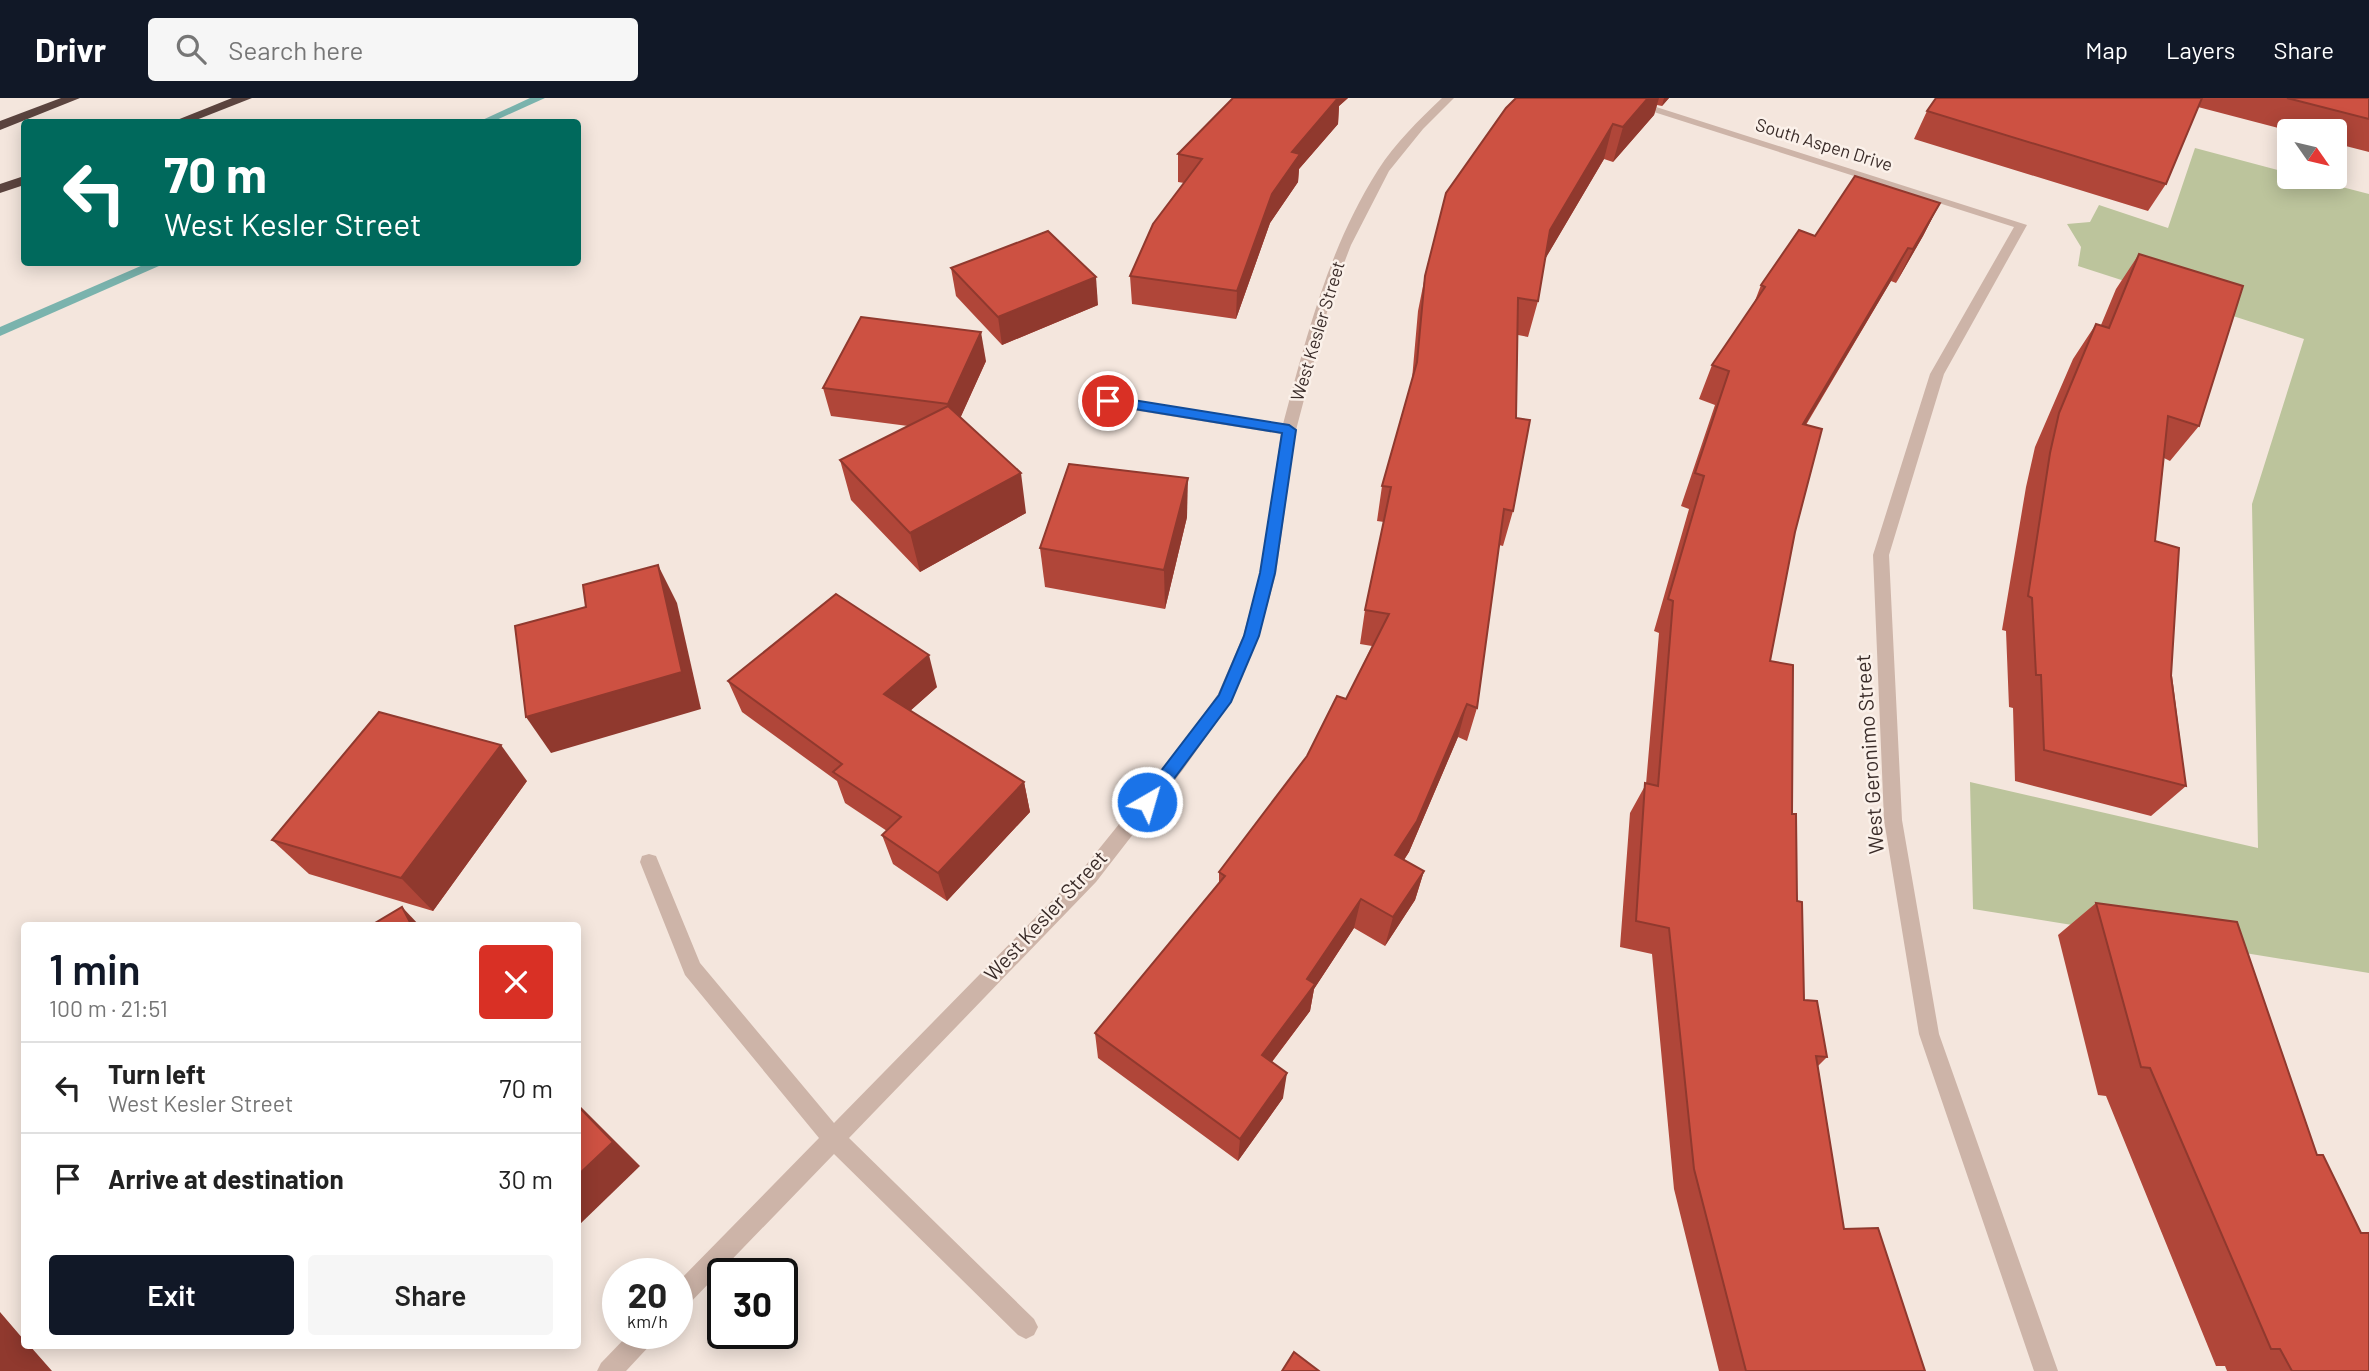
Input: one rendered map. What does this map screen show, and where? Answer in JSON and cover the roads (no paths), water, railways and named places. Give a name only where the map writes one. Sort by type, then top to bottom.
[{"type":"highway","points":[[0,126],[73,98]]},
{"type":"highway","points":[[187,119],[246,98]]},
{"type":"highway","points":[[0,189],[21,181]]},
{"type":"street","name":"West Kesler Street","points":[[693,1283],[832,1137],[1089,876],[1226,698],[1251,636],[1268,573],[1289,430],[1324,297],[1345,245],[1384,170],[1419,127],[1448,98]]},
{"type":"street","name":"South Aspen Drive","points":[[1616,98],[2021,225]]},
{"type":"street","name":"West Geronimo Street","points":[[2021,225],[1937,374],[1881,555],[1893,820],[1929,1034],[2046,1371]]},
{"type":"street","name":"West Kesler Street","points":[[1108,401],[1289,430]]},
{"type":"street","points":[[649,862],[692,969],[832,1137],[1026,1327]]},
{"type":"street","points":[[609,1371],[630,1349]]},
{"type":"waterway","points":[[491,119],[539,98]]},
{"type":"waterway","points":[[0,332],[153,266]]}]
